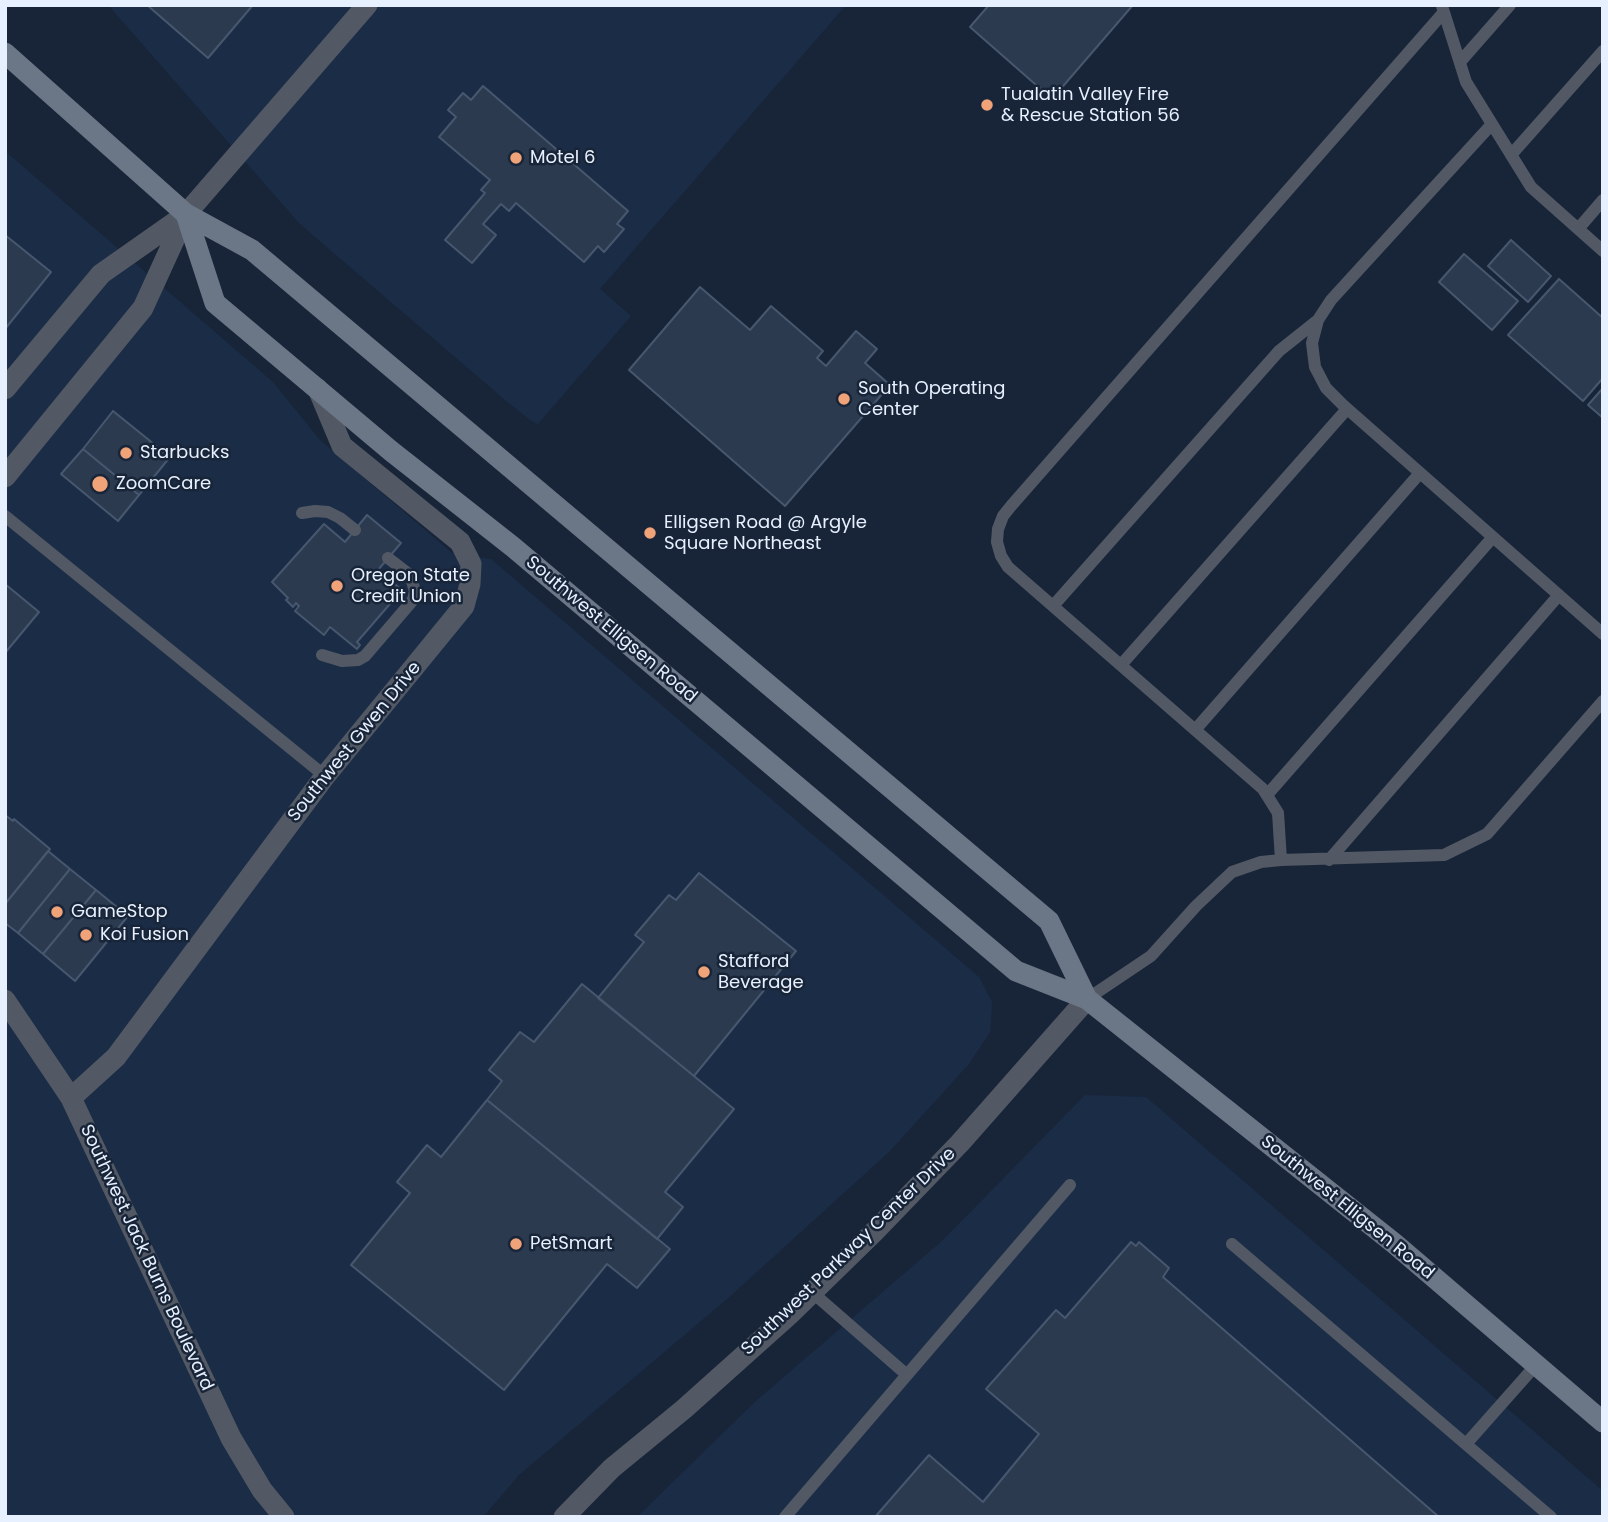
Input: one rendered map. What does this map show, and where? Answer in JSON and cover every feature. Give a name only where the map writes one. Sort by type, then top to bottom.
[{"type":"main road","name":"Southwest Elligsen Road","points":[[5,53],[186,214],[253,250],[1049,921],[1087,999]]},
{"type":"main road","name":"Southwest Elligsen Road","points":[[186,214],[215,303],[513,547],[1016,971],[1087,999],[1395,1244],[1603,1422]]},
{"type":"street","points":[[5,390],[101,274],[186,214],[367,5]]},
{"type":"street","points":[[5,477],[143,308],[186,214]]},
{"type":"street","name":"Southwest Gwen Drive","points":[[71,1098],[116,1057],[325,776],[464,606],[470,584],[471,564],[460,542],[342,446],[318,389]]},
{"type":"street","name":"Southwest Parkway Center Drive","points":[[564,1517],[612,1468],[684,1409],[813,1293],[920,1186],[1087,999]]},
{"type":"street","name":"Southwest Jack Burns Boulevard","points":[[5,1000],[71,1098],[230,1438],[262,1490],[284,1517]]},
{"type":"lane","points":[[1460,62],[1510,5]]},
{"type":"lane","points":[[1443,8],[1466,82],[1531,187],[1603,251]]},
{"type":"lane","points":[[1281,860],[1278,813],[1263,789],[1008,567],[1001,556],[998,529],[1003,516],[1443,8]]},
{"type":"lane","points":[[1511,155],[1603,51]]},
{"type":"lane","points":[[1492,124],[1331,300],[1318,320],[1312,343],[1315,367],[1326,388],[1347,409],[1603,634]]},
{"type":"lane","points":[[1578,229],[1603,200]]},
{"type":"lane","points":[[1053,606],[1279,351],[1318,320]]},
{"type":"lane","points":[[1121,665],[1347,409]]},
{"type":"lane","points":[[1195,730],[1420,473]]},
{"type":"lane","points":[[302,513],[328,512],[355,530]]},
{"type":"lane","points":[[5,516],[325,776]]},
{"type":"lane","points":[[1267,795],[1493,537]]},
{"type":"lane","points":[[321,654],[342,661],[358,660],[365,656],[413,600],[415,591],[410,575],[388,558]]},
{"type":"lane","points":[[1329,860],[1559,596]]},
{"type":"lane","points":[[1087,999],[1151,956],[1196,906],[1232,872],[1261,862],[1281,860],[1444,855],[1487,834],[1603,701]]},
{"type":"lane","points":[[785,1517],[1070,1185]]},
{"type":"lane","points":[[1233,1244],[1552,1517]]},
{"type":"lane","points":[[813,1293],[907,1375]]},
{"type":"lane","points":[[1466,1444],[1536,1365]]},
{"type":"shaded area","points":[[108,5],[846,5],[600,289],[631,316],[538,424],[504,399],[300,224]]},
{"type":"shaded area","points":[[5,151],[273,382],[320,440],[452,553],[491,559],[979,977],[992,1002],[990,1032],[969,1064],[889,1152],[727,1299],[519,1475],[483,1517],[5,1517]]},
{"type":"shaded area","points":[[1085,1095],[1146,1097],[1603,1491],[1603,1517],[637,1517],[757,1400],[942,1241]]},
{"type":"building","points":[[147,5],[253,5],[208,58]]},
{"type":"building","points":[[989,5],[1133,5],[1052,99],[970,27]]},
{"type":"building","name":"Motel 6","points":[[483,86],[628,211],[617,224],[624,229],[604,252],[598,246],[584,262],[516,203],[509,211],[501,204],[483,224],[496,235],[472,263],[445,240],[485,193],[481,190],[490,180],[439,137],[456,117],[448,110],[463,93],[471,100]]},
{"type":"building","points":[[5,235],[51,272],[5,329]]},
{"type":"building","points":[[1511,240],[1551,276],[1528,302],[1488,266]]},
{"type":"building","points":[[1464,254],[1518,301],[1492,330],[1439,282]]},
{"type":"building","points":[[1559,279],[1603,318],[1603,378],[1583,401],[1508,335]]},
{"type":"building","points":[[700,287],[750,330],[771,306],[823,351],[817,358],[826,366],[856,331],[877,349],[865,363],[890,385],[785,506],[629,370]]},
{"type":"building","points":[[1603,388],[1603,418],[1588,405]]},
{"type":"building","name":"Starbucks","points":[[113,411],[170,457],[139,495],[83,449]]},
{"type":"building","name":"ZoomCare","points":[[83,449],[139,495],[118,521],[61,474]]},
{"type":"building","name":"Oregon State Credit Union","points":[[367,515],[401,543],[378,570],[402,590],[357,642],[360,645],[357,649],[330,627],[324,635],[295,611],[299,606],[296,603],[293,607],[272,582],[324,524],[345,542]]},
{"type":"building","points":[[5,584],[39,612],[5,653]]},
{"type":"building","points":[[5,815],[13,821],[14,819],[50,849],[5,904]]},
{"type":"building","points":[[48,851],[70,869],[18,933],[5,923],[5,904]]},
{"type":"building","name":"GameStop","points":[[70,869],[96,890],[43,954],[18,933]]},
{"type":"building","points":[[699,873],[796,951],[694,1076],[598,998],[644,942],[635,935],[669,895],[676,900]]},
{"type":"building","name":"Koi Fusion","points":[[96,890],[128,916],[75,981],[43,954]]},
{"type":"building","points":[[582,984],[734,1109],[665,1192],[683,1207],[657,1239],[487,1100],[502,1081],[489,1070],[520,1032],[534,1042]]},
{"type":"building","name":"PetSmart","points":[[487,1100],[670,1249],[637,1288],[607,1264],[504,1390],[351,1265],[410,1193],[397,1182],[427,1145],[441,1157]]},
{"type":"building","points":[[1131,1242],[1136,1246],[1139,1242],[1169,1268],[1163,1277],[1439,1517],[875,1517],[929,1455],[983,1502],[1039,1434],[986,1389],[1056,1310],[1065,1318]]},
{"type":"place","name":"Tualatin Valley Fire & Rescue Station 56","points":[[987,105]]},
{"type":"place","name":"Motel 6","points":[[516,158]]},
{"type":"place","name":"South Operating Center","points":[[844,399]]},
{"type":"place","name":"Starbucks","points":[[126,453]]},
{"type":"place","name":"ZoomCare","points":[[100,484]]},
{"type":"place","name":"Elligsen Road @ Argyle Square Northeast","points":[[650,533]]},
{"type":"place","name":"Oregon State Credit Union","points":[[337,586]]},
{"type":"place","name":"GameStop","points":[[57,912]]},
{"type":"place","name":"Koi Fusion","points":[[86,935]]},
{"type":"place","name":"Stafford Beverage","points":[[704,972]]},
{"type":"place","name":"PetSmart","points":[[516,1244]]}]
